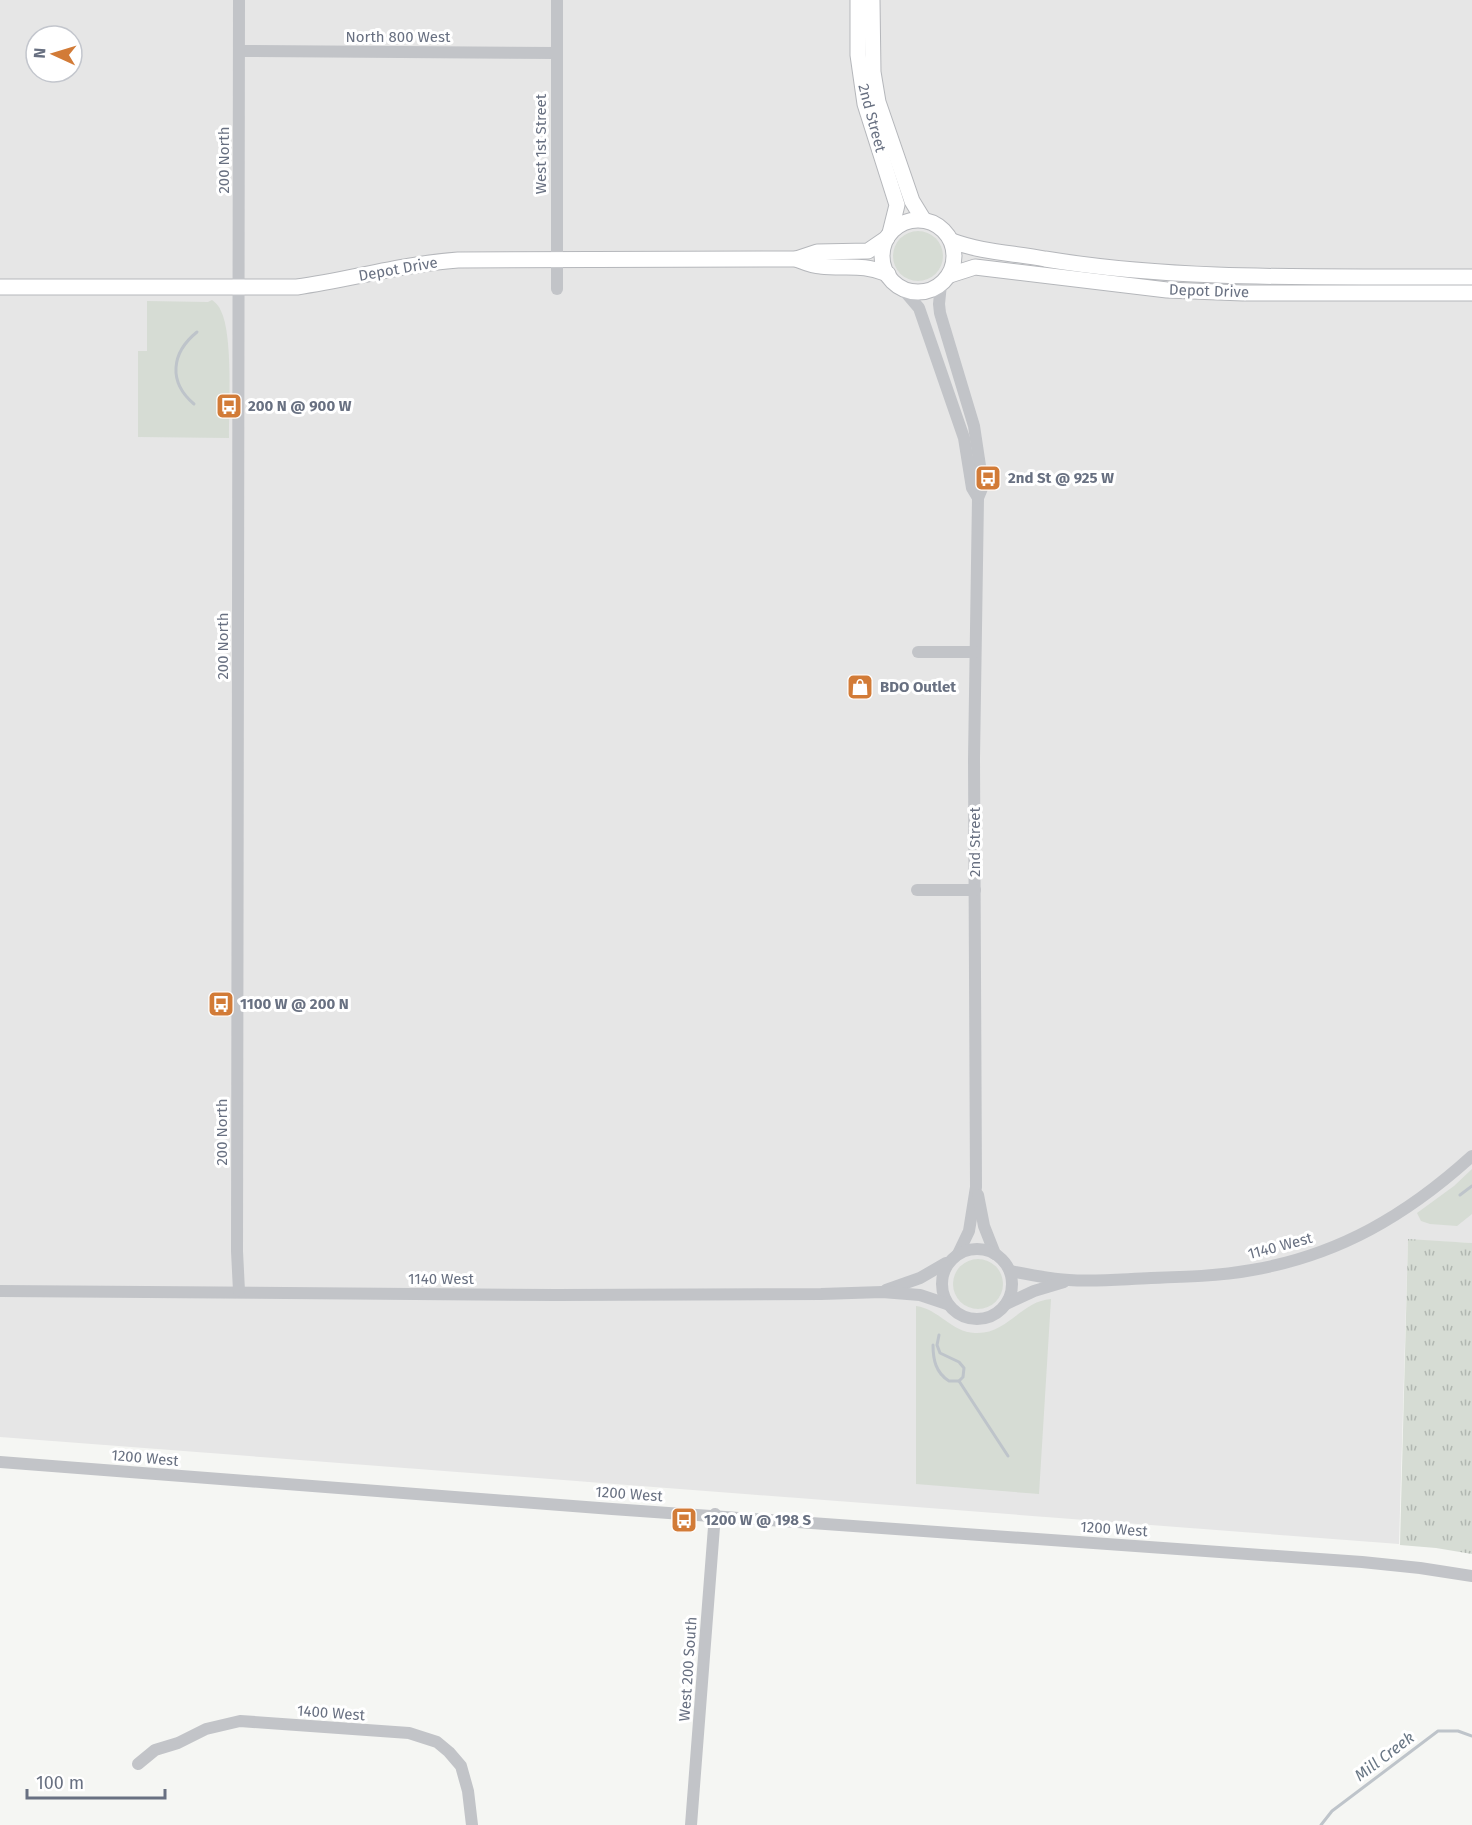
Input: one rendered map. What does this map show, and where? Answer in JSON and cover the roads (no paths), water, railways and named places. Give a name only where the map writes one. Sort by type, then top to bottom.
[{"type":"main road","name":"2nd Street","points":[[858,0],[858,55],[865,104],[897,205],[888,236]]},
{"type":"main road","name":"2nd Street","points":[[872,0],[873,72],[878,102],[912,201],[923,219]]},
{"type":"main road","points":[[923,219],[941,227],[952,241],[955,260],[945,280],[927,291],[914,292],[902,288],[892,280],[882,257],[888,236],[899,225],[910,220],[923,219]]},
{"type":"main road","name":"Depot Drive","points":[[796,259],[817,252],[868,250],[888,236]]},
{"type":"main road","name":"Depot Drive","points":[[952,241],[973,248],[1072,263],[1188,274],[1472,277]]},
{"type":"main road","name":"Depot Drive","points":[[0,287],[297,287],[336,281],[408,264],[458,260],[796,259],[819,266],[872,268],[888,274]]},
{"type":"main road","name":"Depot Drive","points":[[945,280],[975,267],[1167,290],[1243,293],[1472,293]]},
{"type":"street","name":"200 North","points":[[239,0],[236,967],[239,1291]]},
{"type":"street","name":"West 1st Street","points":[[556,289],[557,0]]},
{"type":"street","name":"North 800 West","points":[[239,51],[556,53]]},
{"type":"street","name":"2nd Street","points":[[945,280],[940,314],[974,426],[983,486],[978,498],[975,652],[976,1186],[969,1231],[958,1254]]},
{"type":"street","name":"2nd Street","points":[[902,288],[919,308],[964,438],[972,488],[978,498]]},
{"type":"street","points":[[918,652],[975,652]]},
{"type":"street","points":[[918,890],[975,890]]},
{"type":"street","name":"1140 West","points":[[1010,1270],[1068,1280],[1206,1276],[1252,1270],[1296,1260],[1338,1246],[1382,1224],[1419,1201],[1472,1156]]},
{"type":"street","name":"2nd Street","points":[[976,1186],[984,1226],[995,1254]]},
{"type":"street","points":[[978,1249],[995,1254],[1010,1270],[1013,1282],[1006,1304],[988,1318],[977,1320],[955,1313],[942,1295],[940,1284],[946,1263],[958,1254],[978,1249]]},
{"type":"street","name":"1140 West","points":[[882,1292],[920,1278],[946,1263]]},
{"type":"street","name":"1140 West","points":[[1006,1304],[1034,1291],[1068,1280]]},
{"type":"street","name":"1140 West","points":[[0,1291],[239,1291],[319,1294],[515,1295],[882,1292],[922,1295],[947,1304]]},
{"type":"street","name":"1200 West","points":[[0,1462],[1362,1562],[1472,1576]]},
{"type":"street","name":"West 200 South","points":[[691,1825],[715,1514]]},
{"type":"street","name":"1400 West","points":[[138,1764],[155,1750],[177,1743],[206,1729],[240,1721],[409,1733],[437,1742],[461,1766],[468,1791],[472,1825]]},
{"type":"waterway","points":[[194,404],[180,386],[176,368],[182,349],[197,332]]},
{"type":"waterway","points":[[1460,1195],[1472,1186]]},
{"type":"waterway","points":[[933,1345],[938,1370],[949,1381],[959,1381],[963,1377],[964,1368],[959,1362],[940,1353],[937,1345],[939,1335]]},
{"type":"waterway","points":[[959,1381],[1008,1456]]},
{"type":"waterway","name":"Mill Creek","points":[[1321,1825],[1332,1811],[1438,1731],[1458,1731],[1472,1736]]},
{"type":"place","name":"200 N @ 900 W","points":[[229,406]]},
{"type":"place","name":"2nd St @ 925 W","points":[[988,478]]},
{"type":"place","name":"BDO Outlet","points":[[860,687]]},
{"type":"place","name":"1100 W @ 200 N","points":[[221,1004]]},
{"type":"place","name":"1200 W @ 198 S","points":[[684,1520]]}]
